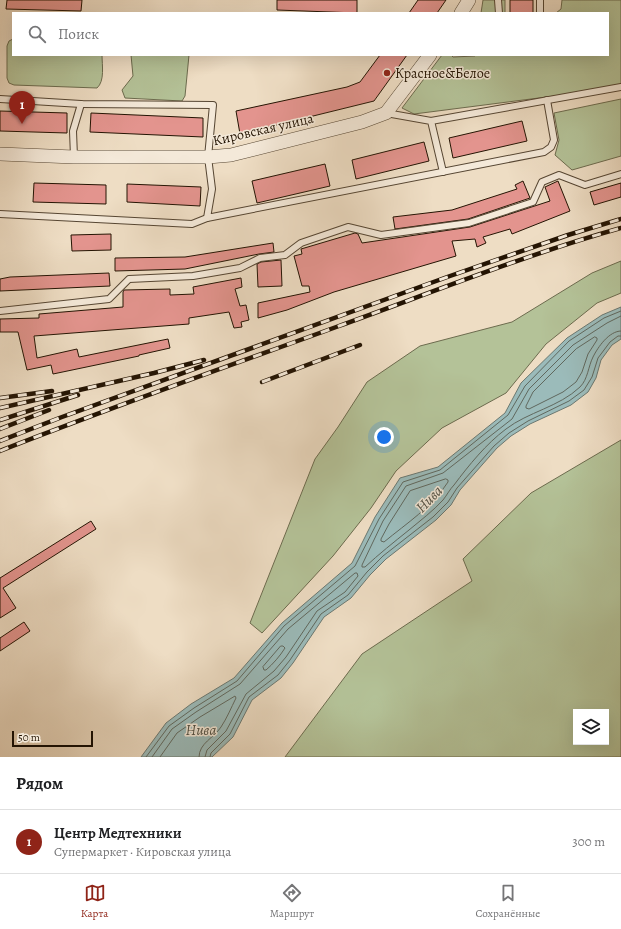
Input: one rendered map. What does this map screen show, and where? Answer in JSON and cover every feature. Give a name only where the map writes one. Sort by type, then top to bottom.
[{"type":"street","points":[[462,12],[469,0]]},
{"type":"street","points":[[386,113],[429,56]]},
{"type":"street","name":"Кировская улица","points":[[0,154],[74,157],[208,157],[231,155],[362,122],[386,113]]},
{"type":"lane","points":[[498,0],[498,12]]},
{"type":"lane","points":[[540,0],[540,12]]},
{"type":"lane","points":[[386,113],[431,121],[621,87]]},
{"type":"lane","points":[[0,99],[81,104],[213,105],[208,157],[212,189],[207,218]]},
{"type":"lane","points":[[0,214],[192,224],[207,218],[544,152],[551,147],[554,140],[547,100]]},
{"type":"lane","points":[[74,157],[73,132],[81,104]]},
{"type":"lane","points":[[431,121],[443,172]]},
{"type":"lane","points":[[0,311],[109,299],[129,279],[193,276],[240,268],[260,258],[285,255],[301,243],[348,227],[381,235],[469,223],[533,202],[542,182],[560,175],[585,185],[621,174]]},
{"type":"green space","points":[[483,0],[505,0],[505,12],[481,12]]},
{"type":"green space","points":[[562,0],[621,0],[621,85],[609,89],[414,114],[402,108],[441,56],[609,56],[609,12],[557,12],[561,9]]},
{"type":"green space","points":[[12,40],[12,56],[102,56],[100,85],[97,88],[14,85],[9,83],[7,78],[7,46],[9,41]]},
{"type":"green space","points":[[131,56],[189,56],[185,96],[182,101],[125,98],[122,90],[133,76]]},
{"type":"green space","points":[[621,99],[621,156],[572,170],[555,155],[559,140],[554,113]]},
{"type":"green space","points":[[621,261],[621,293],[597,303],[546,344],[506,393],[442,428],[396,471],[371,508],[333,556],[262,633],[250,623],[315,459],[367,382],[420,346],[512,322],[592,273]]},
{"type":"green space","points":[[621,440],[621,757],[285,757],[362,654],[472,581],[463,559],[531,493]]},
{"type":"water","name":"Нива","points":[[621,307],[621,339],[612,345],[601,360],[596,378],[588,392],[571,405],[530,424],[511,436],[497,448],[460,490],[451,505],[436,520],[386,559],[370,575],[351,598],[324,617],[281,678],[252,700],[233,737],[212,757],[141,757],[166,723],[191,704],[234,678],[282,623],[352,563],[375,517],[400,478],[438,467],[505,413],[521,383],[567,338],[602,315]]},
{"type":"building","points":[[7,0],[82,0],[81,11],[6,9]]},
{"type":"building","points":[[277,0],[357,0],[357,12],[277,10]]},
{"type":"building","points":[[418,0],[446,0],[438,12],[410,12]]},
{"type":"building","points":[[510,0],[533,0],[533,12],[510,12]]},
{"type":"building","points":[[379,56],[406,56],[374,101],[240,134],[236,111],[347,87],[360,82]]},
{"type":"building","points":[[0,111],[67,113],[67,133],[0,131]]},
{"type":"building","points":[[91,113],[203,118],[203,137],[90,132]]},
{"type":"building","points":[[522,121],[527,141],[453,158],[449,138]]},
{"type":"building","points":[[424,142],[429,161],[356,179],[352,160]]},
{"type":"building","points":[[325,164],[330,186],[257,203],[252,181]]},
{"type":"building","points":[[523,181],[530,198],[468,219],[395,229],[393,217],[452,210],[517,189],[515,185]]},
{"type":"building","points":[[558,181],[570,211],[512,234],[510,229],[483,237],[486,243],[477,247],[475,239],[452,241],[456,256],[334,292],[287,310],[258,318],[258,303],[310,292],[309,286],[302,286],[294,256],[302,254],[301,249],[355,233],[358,234],[362,243],[470,227],[550,201],[545,187]]},
{"type":"building","points":[[34,183],[106,185],[106,204],[33,202]]},
{"type":"building","points":[[621,183],[621,197],[594,205],[590,192]]},
{"type":"building","points":[[127,184],[201,187],[200,206],[127,202]]},
{"type":"building","points":[[111,234],[111,250],[72,251],[71,235]]},
{"type":"building","points":[[273,243],[274,252],[185,269],[115,271],[115,258],[185,257]]},
{"type":"building","points":[[281,260],[282,286],[258,287],[257,264],[261,262]]},
{"type":"building","points":[[109,273],[110,286],[0,291],[0,279],[10,277]]},
{"type":"building","points":[[241,278],[242,287],[235,289],[240,306],[246,305],[249,320],[241,322],[242,327],[234,328],[229,312],[189,318],[189,324],[34,336],[37,358],[77,349],[79,357],[168,339],[170,348],[139,356],[53,374],[51,365],[27,370],[18,332],[0,332],[0,319],[39,318],[39,314],[123,307],[124,290],[170,289],[170,295],[194,294],[193,287]]},
{"type":"building","points":[[91,521],[96,529],[3,588],[16,608],[0,618],[0,578]]},
{"type":"building","points":[[24,622],[30,631],[0,651],[0,638]]},
{"type":"railway","points":[[0,441],[450,276],[568,235],[621,219]]},
{"type":"railway","points":[[0,451],[479,274],[621,228]]},
{"type":"railway","points":[[262,382],[360,345]]},
{"type":"railway","points":[[0,408],[154,373],[204,360]]},
{"type":"railway","points":[[0,398],[52,391]]},
{"type":"railway","points":[[0,420],[78,395]]},
{"type":"railway","points":[[0,429],[49,410]]},
{"type":"place","name":"Красное&Белое","points":[[387,73]]},
{"type":"place","name":"Центр Медтехники","points":[[22,124]]}]
